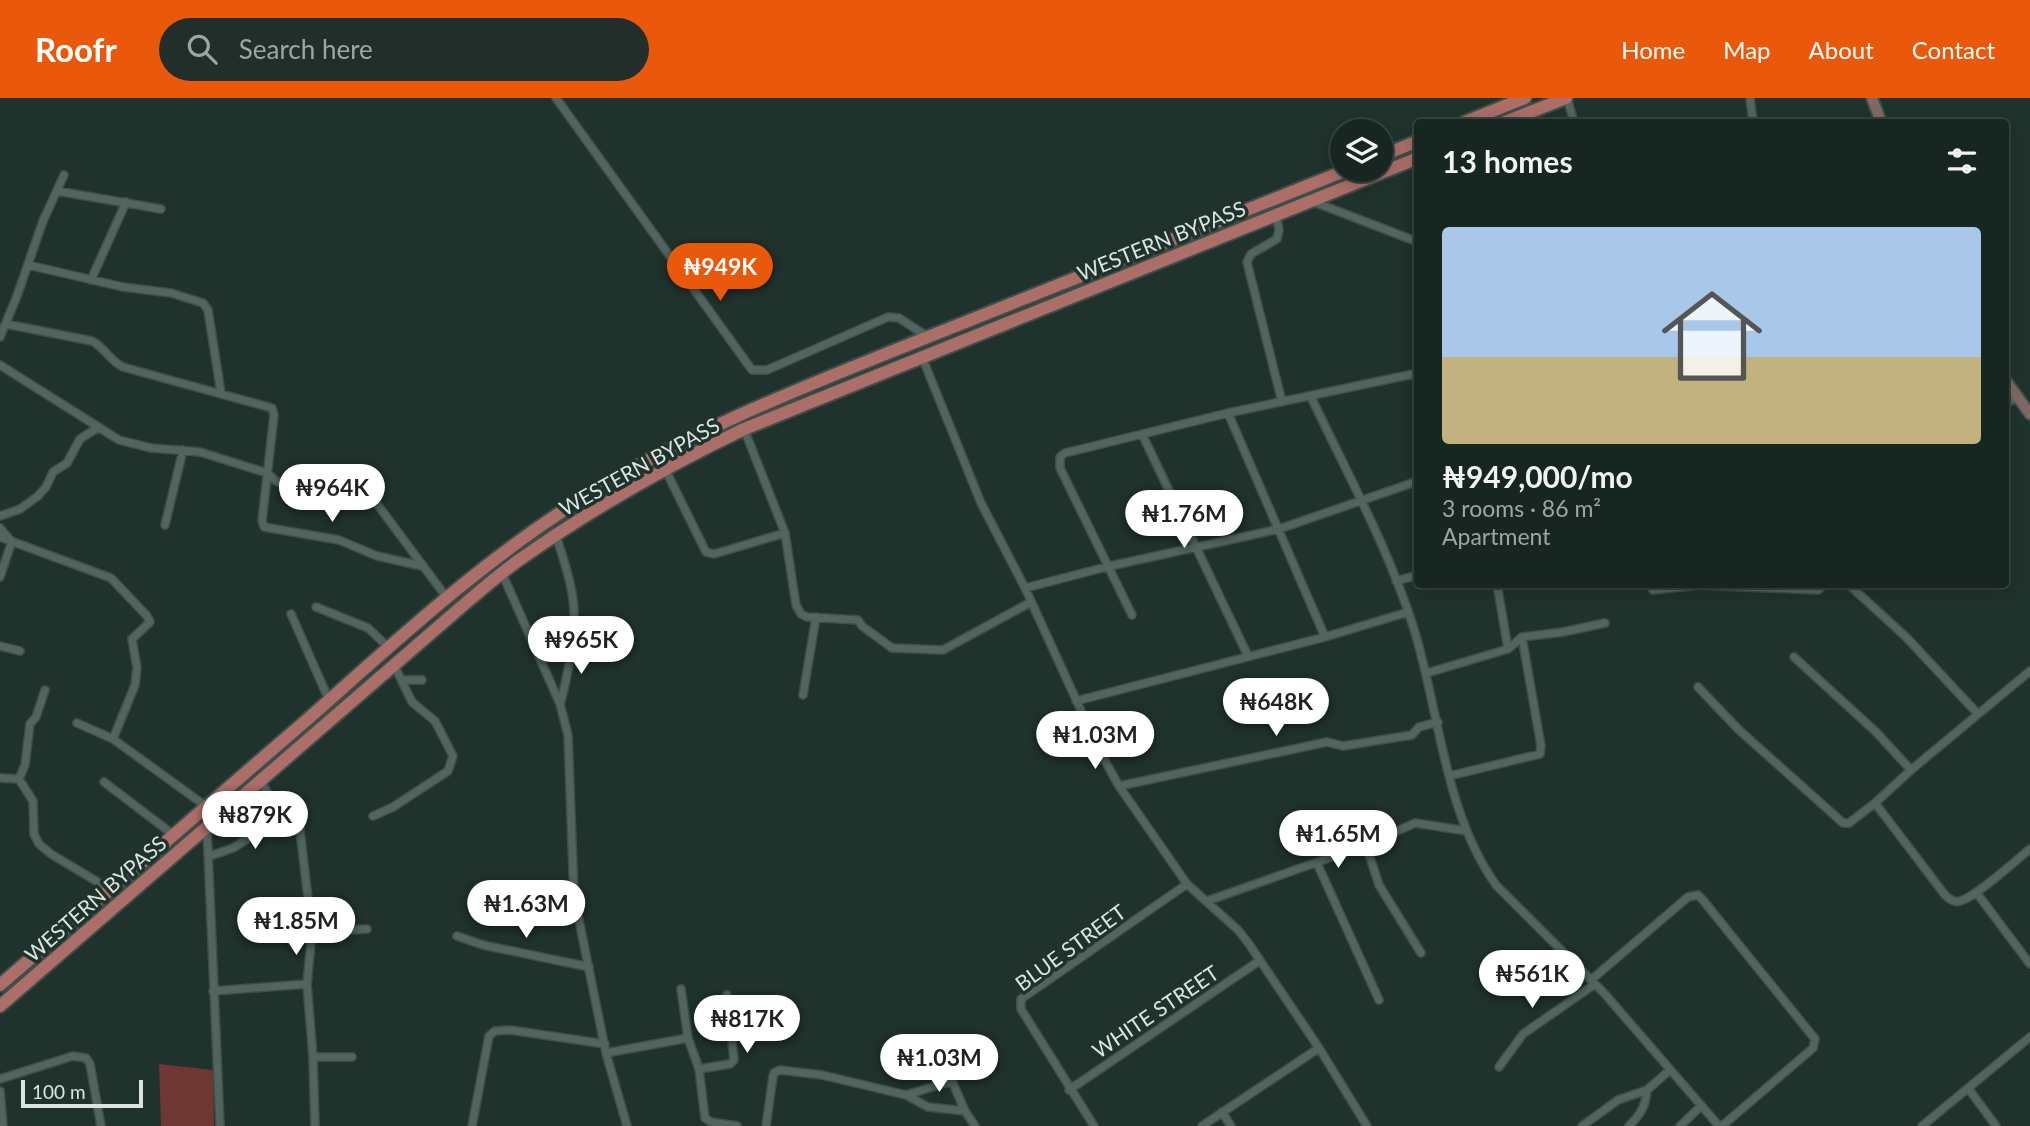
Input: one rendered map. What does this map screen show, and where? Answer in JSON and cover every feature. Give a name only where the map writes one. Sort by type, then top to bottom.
[{"type":"main road","points":[[1472,119],[1525,98]]},
{"type":"main road","points":[[1514,119],[1567,98]]},
{"type":"main road","points":[[1393,151],[1414,143]]},
{"type":"main road","name":"WESTERN BYPASS","points":[[0,1006],[502,573],[556,535],[665,469],[744,429],[1414,160]]},
{"type":"main road","name":"WESTERN BYPASS","points":[[0,985],[176,836],[447,598],[549,520],[637,465],[731,418],[1330,177]]},
{"type":"main road","points":[[313,714],[323,726]]},
{"type":"street","points":[[556,98],[752,370],[767,370],[888,317],[899,318],[928,337]]},
{"type":"street","points":[[1567,98],[1573,119]]},
{"type":"street","points":[[1750,98],[1752,119]]},
{"type":"street","points":[[1872,98],[1880,119]]},
{"type":"street","points":[[0,337],[43,221],[64,175]]},
{"type":"street","points":[[57,191],[162,209]]},
{"type":"street","points":[[1311,201],[1414,240]]},
{"type":"street","points":[[92,280],[126,202]]},
{"type":"street","points":[[1276,215],[1279,230],[1277,239],[1251,254],[1247,262],[1282,402]]},
{"type":"street","points":[[28,265],[122,287],[171,293],[203,303],[208,310],[221,393]]},
{"type":"street","points":[[6,324],[92,341],[99,344],[116,364],[123,367],[269,407],[274,411],[262,521],[264,527],[339,540],[377,556],[422,566]]},
{"type":"street","points":[[922,357],[981,503],[1025,588],[1076,701],[1119,786],[1187,884],[1238,930],[1319,1048],[1367,1126]]},
{"type":"street","points":[[0,365],[119,440],[137,446],[200,452],[267,473],[283,484],[371,496],[447,598]]},
{"type":"street","points":[[1132,615],[1058,462],[1060,457],[1065,453],[1228,413],[1414,374]]},
{"type":"street","points":[[2009,386],[2030,414]]},
{"type":"street","points":[[1311,397],[1408,612],[1427,673],[1449,776],[1467,831],[1496,886],[1593,982],[1720,1126],[1813,1048],[1815,1039],[1698,895],[1688,897],[1593,982],[1523,1034],[1499,1067]]},
{"type":"street","points":[[2009,402],[2017,398]]},
{"type":"street","points":[[1228,413],[1325,637]]},
{"type":"street","points":[[0,516],[20,509],[38,496],[46,487],[52,472],[67,463],[80,439],[99,427]]},
{"type":"street","points":[[744,429],[785,533],[796,606],[801,614],[858,620],[892,648],[943,650],[1031,602]]},
{"type":"street","points":[[1142,434],[1248,656]]},
{"type":"street","points":[[165,525],[183,450]]},
{"type":"street","points":[[665,469],[706,552],[714,554],[785,533]]},
{"type":"street","points":[[1025,588],[1110,566],[1279,529],[1414,482]]},
{"type":"street","points":[[0,528],[12,541]]},
{"type":"street","points":[[556,535],[574,609],[566,684],[560,704]]},
{"type":"street","points":[[0,537],[111,578],[147,616],[150,622],[132,639],[137,668],[135,685],[113,739]]},
{"type":"street","points":[[0,575],[12,541]]},
{"type":"street","points":[[502,573],[560,704],[569,738],[575,896],[606,1049],[627,1126]]},
{"type":"street","points":[[1396,581],[1414,576]]},
{"type":"street","points":[[1498,588],[1508,649]]},
{"type":"street","points":[[1653,590],[1671,588]]},
{"type":"street","points":[[1782,588],[1820,588]]},
{"type":"street","points":[[1853,588],[1906,637],[1978,715]]},
{"type":"street","points":[[316,607],[368,628],[389,648]]},
{"type":"street","points":[[1076,701],[1325,637],[1408,612]]},
{"type":"street","points":[[291,614],[329,700]]},
{"type":"street","points":[[803,695],[816,617]]},
{"type":"street","points":[[1427,673],[1508,649],[1522,637],[1605,623]]},
{"type":"street","points":[[1449,776],[1540,754],[1522,637]]},
{"type":"street","points":[[531,638],[571,642]]},
{"type":"street","points":[[0,646],[20,651]]},
{"type":"street","points":[[1794,657],[1876,732],[1911,770]]},
{"type":"street","points":[[373,816],[393,807],[448,771],[451,764],[451,750],[435,721],[412,702],[394,665]]},
{"type":"street","points":[[1698,687],[1738,729],[1843,823],[1849,823],[2030,671]]},
{"type":"street","points":[[403,680],[422,680]]},
{"type":"street","points":[[19,779],[24,765],[30,724],[36,717],[46,690]]},
{"type":"street","points":[[1119,786],[1326,742],[1343,746],[1412,735],[1419,727],[1438,722]]},
{"type":"street","points":[[77,723],[113,739],[207,807]]},
{"type":"street","points":[[0,778],[19,779]]},
{"type":"street","points":[[19,779],[33,801],[34,834],[39,844],[111,890]]},
{"type":"street","points":[[261,781],[277,810]]},
{"type":"street","points":[[104,782],[176,836]]},
{"type":"street","points":[[1875,803],[1950,900],[1962,901],[2030,849]]},
{"type":"street","points":[[210,856],[233,848],[247,839],[277,810],[295,811],[300,818],[312,932],[307,984],[315,1126]]},
{"type":"street","points":[[1207,901],[1366,845],[1415,823],[1467,831]]},
{"type":"street","points":[[207,828],[220,1126]]},
{"type":"street","points":[[1366,845],[1379,886],[1421,953]]},
{"type":"street","points":[[1317,863],[1379,1000]]},
{"type":"street","name":"BLUE STREET","points":[[1094,1126],[1069,1090],[1021,1009],[1021,999],[1187,884]]},
{"type":"street","points":[[1976,892],[2030,964]]},
{"type":"street","points":[[312,932],[367,929]]},
{"type":"street","points":[[457,936],[483,946],[589,967]]},
{"type":"street","name":"WHITE STREET","points":[[1069,1090],[1259,961]]},
{"type":"street","points":[[213,991],[307,984]]},
{"type":"street","points":[[681,989],[688,1038],[699,1069],[705,1118],[711,1122],[737,1126]]},
{"type":"street","points":[[699,1069],[730,1064],[734,1060],[727,995]]},
{"type":"street","points":[[472,1126],[489,1036],[495,1031],[510,1030],[606,1049],[688,1038]]},
{"type":"street","points":[[1922,1126],[2030,1037]]},
{"type":"street","points":[[1202,1126],[1319,1048]]},
{"type":"street","points":[[0,1079],[73,1056],[86,1058],[90,1064],[101,1126]]},
{"type":"street","points":[[313,1057],[352,1058]]},
{"type":"street","points":[[766,1126],[773,1076],[780,1070],[822,1075],[906,1095],[928,1107],[965,1111]]},
{"type":"street","points":[[1582,1126],[1618,1100],[1647,1090],[1670,1070]]},
{"type":"street","points":[[906,1095],[952,1081],[975,1126]]},
{"type":"street","points":[[1968,1088],[1996,1126]]},
{"type":"street","points":[[1629,1126],[1642,1111],[1647,1090]]},
{"type":"street","points":[[0,1091],[3,1126]]},
{"type":"street","points":[[1681,1126],[1701,1106]]},
{"type":"street","points":[[1222,1112],[1231,1126]]},
{"type":"shaded area","points":[[159,1064],[213,1070],[214,1126],[161,1126]]}]
